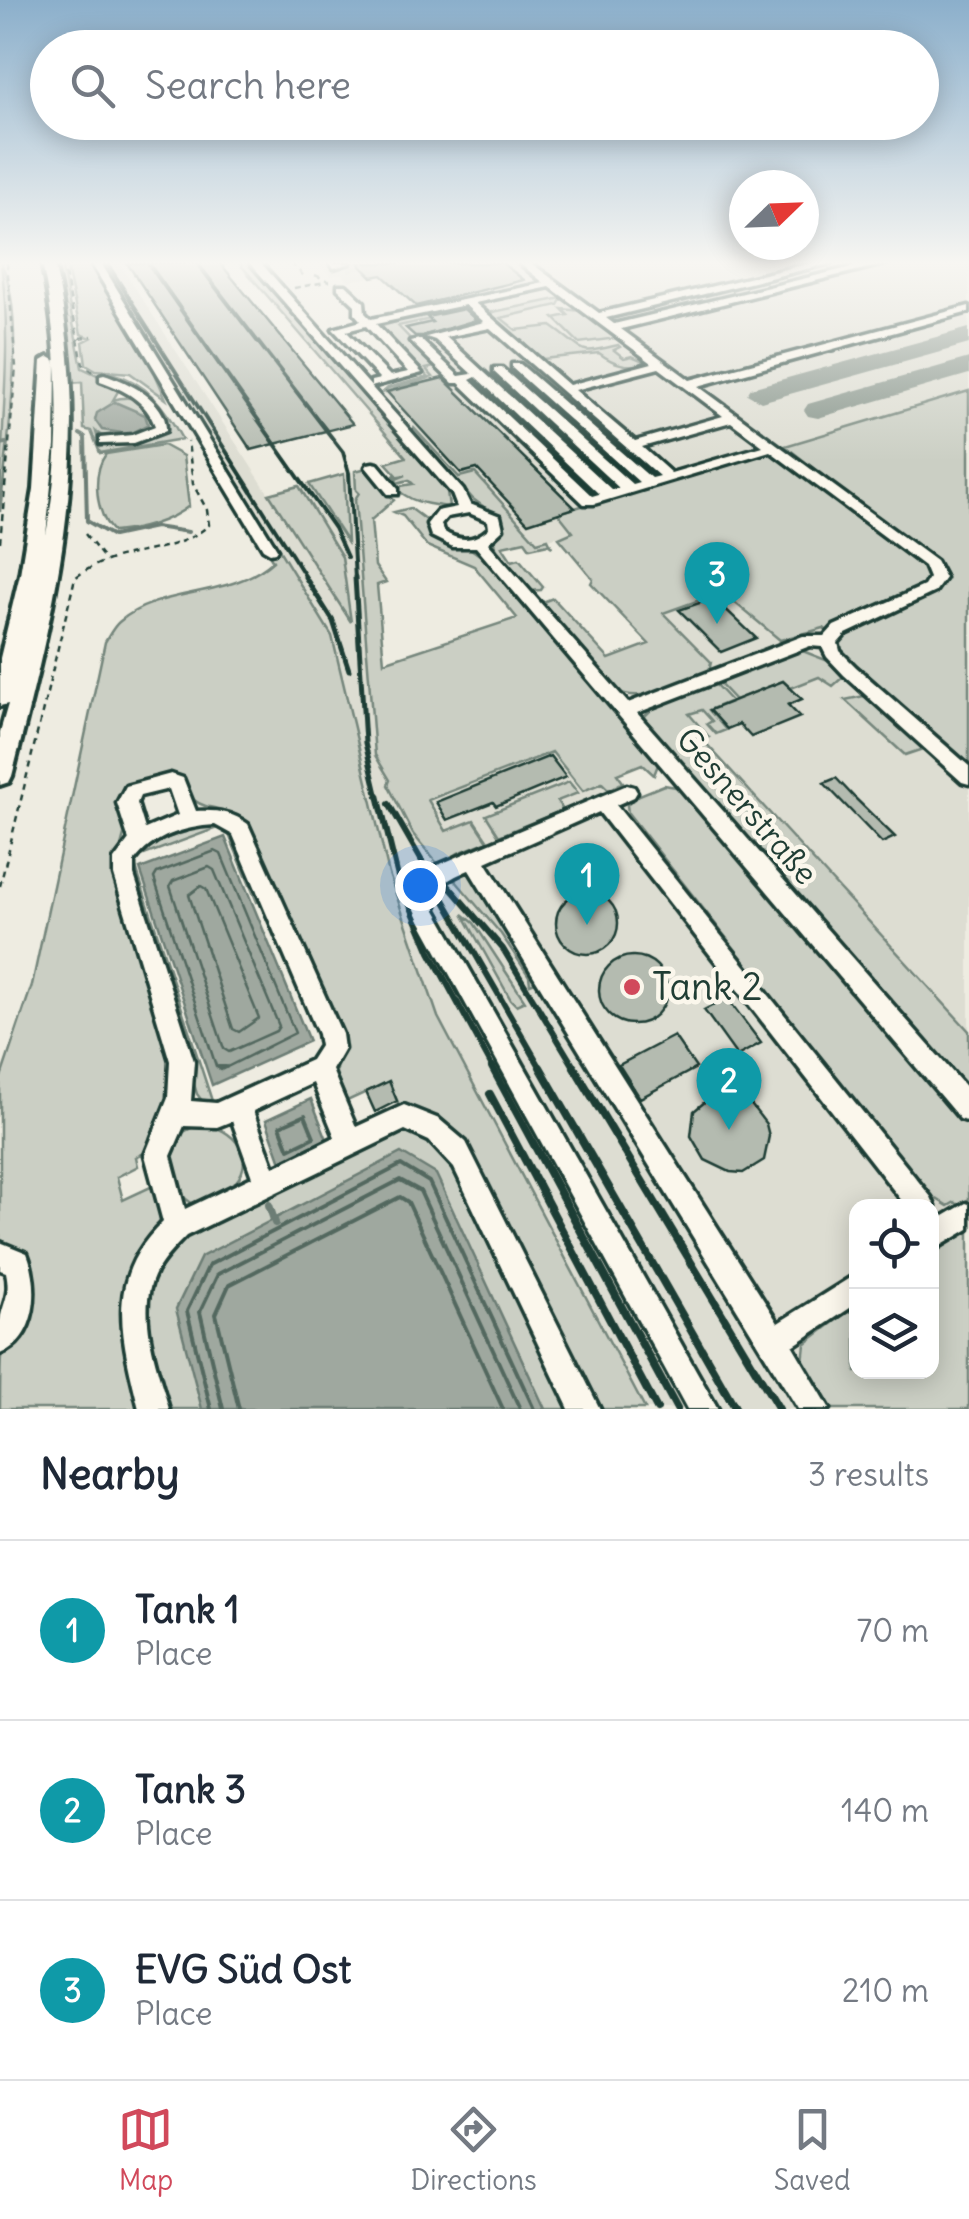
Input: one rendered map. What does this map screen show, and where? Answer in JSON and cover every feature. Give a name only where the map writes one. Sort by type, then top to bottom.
[{"type":"main road","points":[[0,698],[28,624],[49,412],[45,329]]},
{"type":"main road","points":[[0,776],[28,624],[59,498],[66,409],[60,329]]},
{"type":"lane","points":[[136,329],[270,549]]},
{"type":"lane","points":[[313,329],[458,493],[464,508]]},
{"type":"lane","points":[[339,329],[386,380]]},
{"type":"lane","points":[[365,386],[416,373],[373,329]]},
{"type":"lane","points":[[471,329],[416,341],[589,502],[775,446]]},
{"type":"lane","points":[[497,329],[668,478]]},
{"type":"lane","points":[[622,329],[662,364],[915,550],[936,571],[935,584],[923,594],[858,620],[829,642]]},
{"type":"lane","points":[[690,384],[896,329]]},
{"type":"lane","points":[[438,336],[609,496]]},
{"type":"lane","points":[[460,380],[535,362]]},
{"type":"lane","points":[[566,389],[662,364]]},
{"type":"lane","points":[[516,366],[649,484]]},
{"type":"lane","points":[[498,370],[629,490]]},
{"type":"lane","points":[[104,374],[150,404],[162,428],[134,439],[106,441]]},
{"type":"lane","points":[[632,446],[735,417]]},
{"type":"lane","points":[[372,467],[392,492]]},
{"type":"lane","points":[[464,508],[483,510],[495,519],[494,533],[479,542],[451,542],[436,533],[434,524],[438,516],[464,508]]},
{"type":"lane","name":"Gesnerstraße","points":[[479,542],[969,1110]]},
{"type":"lane","points":[[625,711],[809,640],[829,642],[850,672],[969,777]]},
{"type":"lane","points":[[139,840],[127,803],[133,792],[171,780],[176,783],[190,820]]},
{"type":"lane","points":[[627,792],[431,879],[424,894],[426,911],[703,1409]]},
{"type":"lane","points":[[603,803],[916,1199]]},
{"type":"lane","points":[[178,1113],[217,1116],[319,1068],[332,1048],[330,1034],[242,830],[224,816],[190,820],[139,840],[124,860],[124,875],[182,1061],[184,1086],[178,1113],[158,1155],[178,1227]]},
{"type":"lane","points":[[472,858],[815,1409]]},
{"type":"lane","points":[[319,1068],[350,1144]]},
{"type":"lane","points":[[239,1105],[266,1184]]},
{"type":"lane","points":[[154,1409],[134,1328],[133,1297],[140,1268],[156,1243],[178,1227],[404,1117],[427,1124],[448,1138],[463,1159],[585,1409]]},
{"type":"lane","points":[[939,1228],[966,1216]]},
{"type":"lane","points":[[0,1256],[17,1263],[23,1297],[0,1340]]},
{"type":"lane","points":[[774,1342],[854,1289]]},
{"type":"path","points":[[0,542],[16,366],[15,329]]},
{"type":"path","points":[[77,329],[83,364],[104,374]]},
{"type":"path","points":[[79,338],[92,336]]},
{"type":"path","points":[[0,886],[50,689],[71,587],[82,569],[104,558],[183,544],[195,539],[209,525],[207,510],[193,484],[186,433]]},
{"type":"path","points":[[85,534],[104,558]]},
{"type":"shaded area","points":[[0,329],[7,329],[8,340],[0,449]]},
{"type":"shaded area","points":[[5,329],[13,329],[13,384],[0,512]]},
{"type":"shaded area","points":[[67,329],[74,329],[82,368],[121,386],[113,400],[129,398],[143,402],[157,419],[159,428],[134,437],[108,437],[96,432],[100,446],[154,436],[165,428],[150,402],[134,389],[106,376],[111,373],[154,397],[182,439],[100,453],[91,431],[84,429],[82,382],[72,383]]},
{"type":"shaded area","points":[[80,329],[134,329],[268,549],[272,548],[270,535],[332,636],[389,874],[438,1017],[645,1409],[592,1409],[461,1147],[431,1123],[403,1113],[388,1082],[347,1101],[336,1074],[337,1034],[242,819],[194,800],[174,775],[132,787],[119,801],[126,828],[117,861],[119,880],[176,1065],[171,1096],[150,1136],[148,1151],[136,1157],[138,1166],[117,1177],[123,1200],[157,1184],[161,1202],[157,1230],[136,1263],[126,1292],[127,1336],[145,1409],[0,1409],[2,1346],[28,1302],[33,1279],[22,1253],[0,1247],[0,1080],[32,985],[105,642],[117,624],[135,611],[237,582],[273,561],[160,374],[156,376],[166,399],[130,373],[96,370],[86,364],[83,342],[91,338],[81,334]]},
{"type":"shaded area","points":[[133,329],[162,329],[269,494],[367,468],[365,499],[379,721],[571,722],[969,1219],[969,1325],[939,1347],[939,1199],[849,1199],[849,1379],[855,1379],[852,1409],[627,1409],[367,903],[319,638]]},
{"type":"shaded area","points":[[138,329],[143,329],[270,535],[261,529]]},
{"type":"shaded area","points":[[296,329],[305,329],[447,491],[449,507],[413,500],[395,487],[413,484],[409,480],[397,483],[396,479],[406,475],[393,477],[396,474],[386,463],[406,457]]},
{"type":"shaded area","points":[[381,329],[401,329],[424,353],[421,355],[426,354],[438,366],[426,369],[433,377],[382,393],[428,377]]},
{"type":"shaded area","points":[[390,329],[969,329],[969,1041],[650,689],[702,666],[575,532],[538,542],[475,473],[460,477],[382,393],[433,376],[391,336]]},
{"type":"shaded area","points":[[507,329],[555,329],[583,349],[618,345],[614,350],[624,358],[632,356],[648,363],[622,364],[599,353],[543,359]]},
{"type":"shaded area","points":[[565,329],[605,329],[617,338],[579,343]]},
{"type":"shaded area","points":[[969,391],[969,768],[855,668],[824,628],[780,640],[722,592],[663,613],[711,662],[709,672],[662,691],[626,694],[615,690],[540,603],[553,598],[609,659],[649,644],[591,583],[593,579],[559,538],[573,532],[558,513],[772,450],[893,530],[785,446]]},
{"type":"shaded area","points":[[414,428],[459,477],[475,473],[537,542],[548,539],[552,547],[548,544],[530,548],[525,541],[502,546],[512,561],[519,559],[543,587],[541,590],[530,591],[500,557],[494,543],[501,530],[499,518],[473,499],[412,431]]},
{"type":"shaded area","points":[[163,445],[183,456],[189,506],[153,524],[114,532],[100,506],[97,484],[101,462],[106,454]]},
{"type":"shaded area","points":[[367,468],[394,500],[371,520],[375,566],[386,582],[377,585],[384,662],[517,618],[474,566],[427,546],[403,516],[394,512],[410,508],[429,522],[436,539],[471,549],[488,561],[659,762],[654,775],[642,764],[617,774],[623,782],[609,790],[602,783],[583,791],[552,752],[428,800],[446,831],[474,820],[488,841],[458,853],[444,864],[436,862],[413,834],[375,755],[355,499],[359,493],[355,471]]},
{"type":"shaded area","points":[[344,474],[347,542],[309,484]]},
{"type":"shaded area","points":[[299,486],[342,557],[351,622],[269,494]]},
{"type":"shaded area","points":[[800,650],[831,662],[843,677],[833,686],[819,677],[791,688],[783,681],[735,700],[718,682]]},
{"type":"shaded area","points":[[715,684],[731,701],[709,710],[726,730],[716,734],[707,724],[712,721],[702,710],[689,714],[709,737],[703,740],[969,1031],[969,1095],[648,728],[644,717],[654,707]]},
{"type":"shaded area","points":[[871,698],[923,749],[905,755],[845,700]]},
{"type":"shaded area","points":[[569,782],[578,793],[557,801],[563,810],[499,836],[486,815]]},
{"type":"shaded area","points":[[664,785],[682,788],[969,1125],[969,1199],[959,1206],[955,1202],[948,1206],[927,1193],[628,813],[627,805],[632,798]]},
{"type":"shaded area","points":[[213,823],[223,826],[133,859],[213,1104],[206,1106],[197,1094],[129,868],[131,859],[161,840]]},
{"type":"shaded area","points":[[226,827],[247,852],[265,899],[257,902]]},
{"type":"shaded area","points":[[460,868],[470,870],[538,981],[530,984],[529,976],[501,934],[455,880],[453,873]]},
{"type":"shaded area","points":[[463,914],[474,923],[525,1001],[516,1005],[511,1000]]},
{"type":"shaded area","points":[[199,1124],[212,1126],[233,1138],[240,1147],[243,1167],[239,1178],[226,1191],[194,1205],[177,1192],[172,1155],[180,1134]]},
{"type":"shaded area","points":[[406,1124],[442,1140],[580,1409],[162,1409],[141,1316],[159,1252],[169,1242]]},
{"type":"shaded area","points":[[969,1229],[969,1409],[821,1409],[802,1372],[805,1344],[849,1310],[849,1379],[939,1379],[939,1250]]},
{"type":"water","points":[[115,402],[145,415],[148,424],[129,434],[102,430],[95,420],[97,413]]},
{"type":"water","points":[[225,837],[309,1041],[212,1085],[140,869]]},
{"type":"water","points":[[311,1099],[328,1142],[282,1165],[266,1120]]},
{"type":"water","points":[[401,1153],[436,1174],[545,1409],[202,1409],[176,1309],[201,1257]]},
{"type":"building","points":[[171,329],[274,329],[353,424],[251,450]]},
{"type":"building","points":[[407,329],[447,329],[423,336],[415,336]]},
{"type":"building","points":[[443,378],[575,508],[528,523],[477,469],[461,473],[387,392]]},
{"type":"building","points":[[714,598],[756,638],[721,652],[679,610]]},
{"type":"building","points":[[783,681],[802,699],[788,705],[800,717],[751,737],[739,724],[727,729],[710,710]]},
{"type":"building","points":[[550,756],[566,777],[496,806],[493,802],[447,820],[436,802]]},
{"type":"building","points":[[836,778],[895,837],[882,843],[824,783]]},
{"type":"building","points":[[587,892],[609,901],[618,923],[609,945],[587,954],[565,945],[556,923],[565,901]]},
{"type":"building","name":"Tank 2","points":[[633,956],[657,966],[667,990],[657,1014],[633,1024],[609,1014],[599,990],[609,966]]},
{"type":"building","points":[[727,998],[761,1043],[737,1056],[704,1010]]},
{"type":"building","points":[[674,1036],[696,1068],[640,1098],[619,1065]]},
{"type":"building","points":[[389,1081],[397,1101],[375,1112],[366,1092]]},
{"type":"building","points":[[724,1094],[749,1102],[766,1124],[769,1136],[764,1160],[743,1173],[730,1172],[705,1160],[691,1136],[694,1111],[712,1096]]},
{"type":"waterway","points":[[80,434],[85,437],[87,521],[113,536],[155,527],[188,532]]},
{"type":"waterway","points":[[0,444],[6,443]]},
{"type":"waterway","points":[[269,1205],[275,1223]]},
{"type":"taxiway","points":[[761,394],[969,336]]},
{"type":"taxiway","points":[[818,410],[969,366]]},
{"type":"railway","points":[[149,329],[307,579]]},
{"type":"railway","points":[[194,329],[334,528],[347,557]]},
{"type":"railway","points":[[248,329],[343,452],[349,473],[355,579]]},
{"type":"railway","points":[[305,577],[333,621],[349,670]]},
{"type":"railway","points":[[355,577],[365,743],[378,798]]},
{"type":"railway","points":[[378,795],[398,877],[430,952],[494,1070]]},
{"type":"railway","points":[[389,804],[542,1070]]},
{"type":"railway","points":[[441,877],[503,949],[576,1070]]},
{"type":"railway","points":[[492,1067],[677,1409]]},
{"type":"railway","points":[[540,1067],[736,1409]]},
{"type":"railway","points":[[574,1067],[779,1409]]},
{"type":"railway","points":[[490,1094],[657,1409]]},
{"type":"place","name":"EVG Süd Ost","points":[[717,624]]},
{"type":"place","name":"Tank 1","points":[[587,925]]},
{"type":"place","name":"Tank 2","points":[[632,987]]},
{"type":"place","name":"Tank 3","points":[[729,1130]]}]
